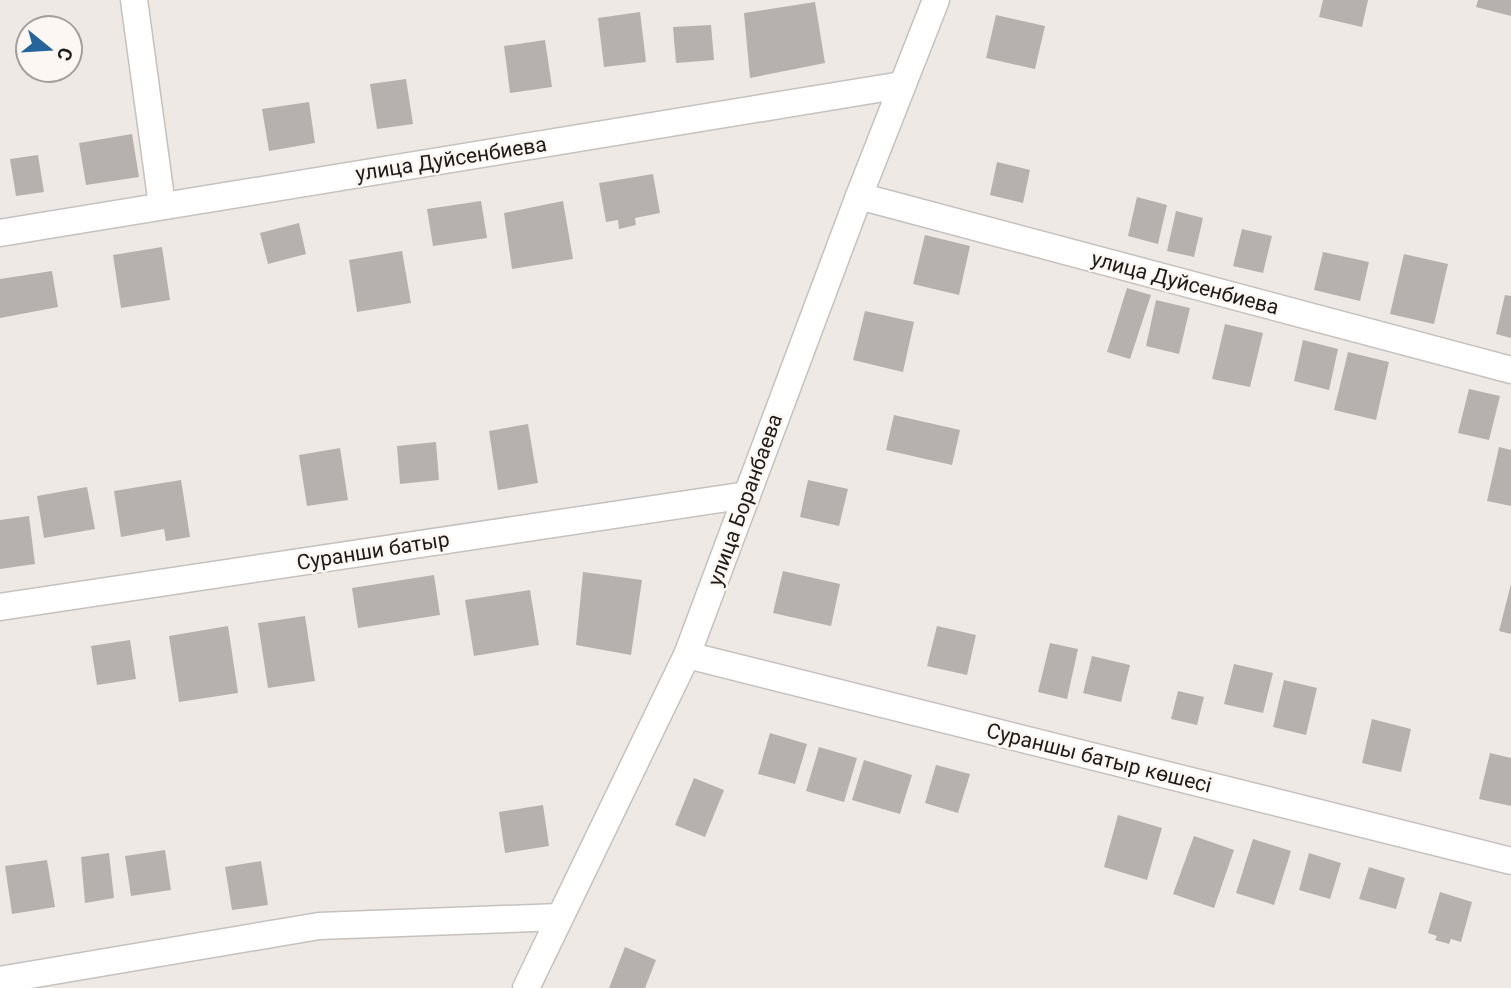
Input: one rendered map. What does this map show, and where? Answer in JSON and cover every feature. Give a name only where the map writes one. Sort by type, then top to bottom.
[{"type":"street","points":[[134,0],[162,205]]},
{"type":"street","name":"улица Боранбаева","points":[[526,988],[687,655],[859,196],[936,0]]},
{"type":"street","name":"улица Дуйсенбиева","points":[[0,233],[902,85]]},
{"type":"street","name":"улица Дуйсенбиева","points":[[859,196],[1511,370]]},
{"type":"street","name":"Суранши батыр","points":[[0,607],[747,495]]},
{"type":"street","name":"Сураншы батыр көшесі","points":[[687,655],[1511,861]]},
{"type":"street","points":[[0,980],[319,926],[560,917]]},
{"type":"building","points":[[1323,0],[1368,0],[1362,27],[1319,17]]},
{"type":"building","points":[[1478,0],[1511,0],[1511,16],[1476,7]]},
{"type":"building","points":[[815,2],[825,63],[750,78],[744,13]]},
{"type":"building","points":[[640,12],[646,62],[604,67],[598,18]]},
{"type":"building","points":[[996,15],[1045,26],[1035,69],[986,58]]},
{"type":"building","points":[[711,25],[714,60],[676,63],[673,27]]},
{"type":"building","points":[[545,40],[552,87],[510,93],[504,46]]},
{"type":"building","points":[[406,79],[413,124],[377,129],[370,84]]},
{"type":"building","points":[[309,102],[315,143],[269,151],[262,109]]},
{"type":"building","points":[[132,134],[139,177],[86,185],[79,143]]},
{"type":"building","points":[[38,155],[44,192],[16,196],[10,159]]},
{"type":"building","points":[[997,162],[1030,170],[1023,203],[990,195]]},
{"type":"building","points":[[653,174],[660,213],[635,218],[636,225],[619,229],[618,220],[606,222],[599,183]]},
{"type":"building","points":[[1137,197],[1167,205],[1158,244],[1128,236]]},
{"type":"building","points":[[481,201],[487,238],[433,246],[427,209]]},
{"type":"building","points":[[563,201],[573,259],[512,269],[504,213]]},
{"type":"building","points":[[1176,211],[1203,218],[1194,257],[1167,251]]},
{"type":"building","points":[[299,223],[306,254],[268,264],[260,233]]},
{"type":"building","points":[[1242,229],[1272,236],[1263,273],[1233,266]]},
{"type":"building","points":[[925,235],[970,246],[959,295],[913,284]]},
{"type":"building","points":[[162,247],[170,300],[121,308],[113,255]]},
{"type":"building","points":[[402,251],[411,303],[357,312],[349,260]]},
{"type":"building","points":[[1323,252],[1369,262],[1360,301],[1314,290]]},
{"type":"building","points":[[1404,254],[1448,264],[1434,324],[1390,314]]},
{"type":"building","points":[[52,271],[58,307],[0,318],[0,279]]},
{"type":"building","points":[[1127,288],[1151,295],[1130,359],[1107,352]]},
{"type":"building","points":[[1505,295],[1511,296],[1511,338],[1496,334]]},
{"type":"building","points":[[1156,300],[1190,308],[1179,354],[1146,346]]},
{"type":"building","points":[[865,311],[914,322],[903,372],[853,360]]},
{"type":"building","points":[[1225,324],[1263,333],[1250,387],[1212,379]]},
{"type":"building","points":[[1303,340],[1338,349],[1329,390],[1294,381]]},
{"type":"building","points":[[1348,352],[1389,362],[1376,420],[1334,410]]},
{"type":"building","points":[[1469,389],[1500,396],[1489,440],[1458,433]]},
{"type":"building","points":[[894,415],[960,430],[952,465],[886,450]]},
{"type":"building","points":[[528,424],[538,483],[498,490],[489,431]]},
{"type":"building","points":[[436,442],[439,480],[400,484],[397,446]]},
{"type":"building","points":[[1499,447],[1511,450],[1511,506],[1487,501]]},
{"type":"building","points":[[340,448],[348,500],[307,506],[299,455]]},
{"type":"building","points":[[181,480],[190,537],[166,541],[164,529],[121,537],[114,491]]},
{"type":"building","points":[[808,480],[848,489],[839,526],[800,517]]},
{"type":"building","points":[[87,487],[95,529],[44,538],[37,496]]},
{"type":"building","points":[[29,516],[35,564],[0,569],[0,520]]},
{"type":"building","points":[[783,571],[840,584],[831,626],[773,613]]},
{"type":"building","points":[[583,572],[642,580],[631,655],[576,645]]},
{"type":"building","points":[[434,575],[440,615],[358,628],[352,588]]},
{"type":"building","points":[[1511,584],[1511,634],[1499,631]]},
{"type":"building","points":[[530,590],[539,645],[474,656],[465,600]]},
{"type":"building","points":[[305,616],[315,681],[268,688],[258,623]]},
{"type":"building","points":[[228,626],[238,693],[179,702],[169,636]]},
{"type":"building","points":[[937,626],[976,635],[967,675],[927,666]]},
{"type":"building","points":[[130,640],[136,679],[97,685],[91,646]]},
{"type":"building","points":[[1050,643],[1078,649],[1067,699],[1038,692]]},
{"type":"building","points":[[1092,656],[1130,665],[1121,702],[1083,693]]},
{"type":"building","points":[[1234,664],[1273,673],[1263,713],[1224,704]]},
{"type":"building","points":[[1284,680],[1317,688],[1306,735],[1273,727]]},
{"type":"building","points":[[1178,691],[1204,697],[1197,725],[1171,719]]},
{"type":"building","points":[[1372,719],[1411,729],[1401,772],[1362,763]]},
{"type":"building","points":[[770,733],[807,744],[795,784],[758,774]]},
{"type":"building","points":[[819,747],[857,758],[844,802],[806,791]]},
{"type":"building","points":[[1490,753],[1511,758],[1511,806],[1479,799]]},
{"type":"building","points":[[864,760],[912,775],[900,814],[852,800]]},
{"type":"building","points":[[936,765],[970,774],[958,813],[925,803]]},
{"type":"building","points":[[694,778],[724,790],[705,837],[675,825]]},
{"type":"building","points":[[543,805],[549,846],[505,853],[499,812]]},
{"type":"building","points":[[1118,815],[1162,828],[1147,880],[1104,867]]},
{"type":"building","points":[[1194,836],[1234,850],[1214,908],[1173,894]]},
{"type":"building","points":[[1253,839],[1291,851],[1274,905],[1236,893]]},
{"type":"building","points":[[165,850],[171,890],[131,896],[125,856]]},
{"type":"building","points":[[109,853],[114,898],[85,903],[81,857]]},
{"type":"building","points":[[1309,853],[1341,863],[1330,899],[1299,890]]},
{"type":"building","points":[[47,860],[55,907],[12,914],[5,866]]},
{"type":"building","points":[[261,861],[268,905],[232,910],[225,867]]},
{"type":"building","points":[[1369,867],[1405,878],[1396,909],[1359,899]]},
{"type":"building","points":[[1440,892],[1472,902],[1461,942],[1451,939],[1449,944],[1435,940],[1437,936],[1428,933]]},
{"type":"building","points":[[625,947],[656,960],[645,988],[609,988]]}]
